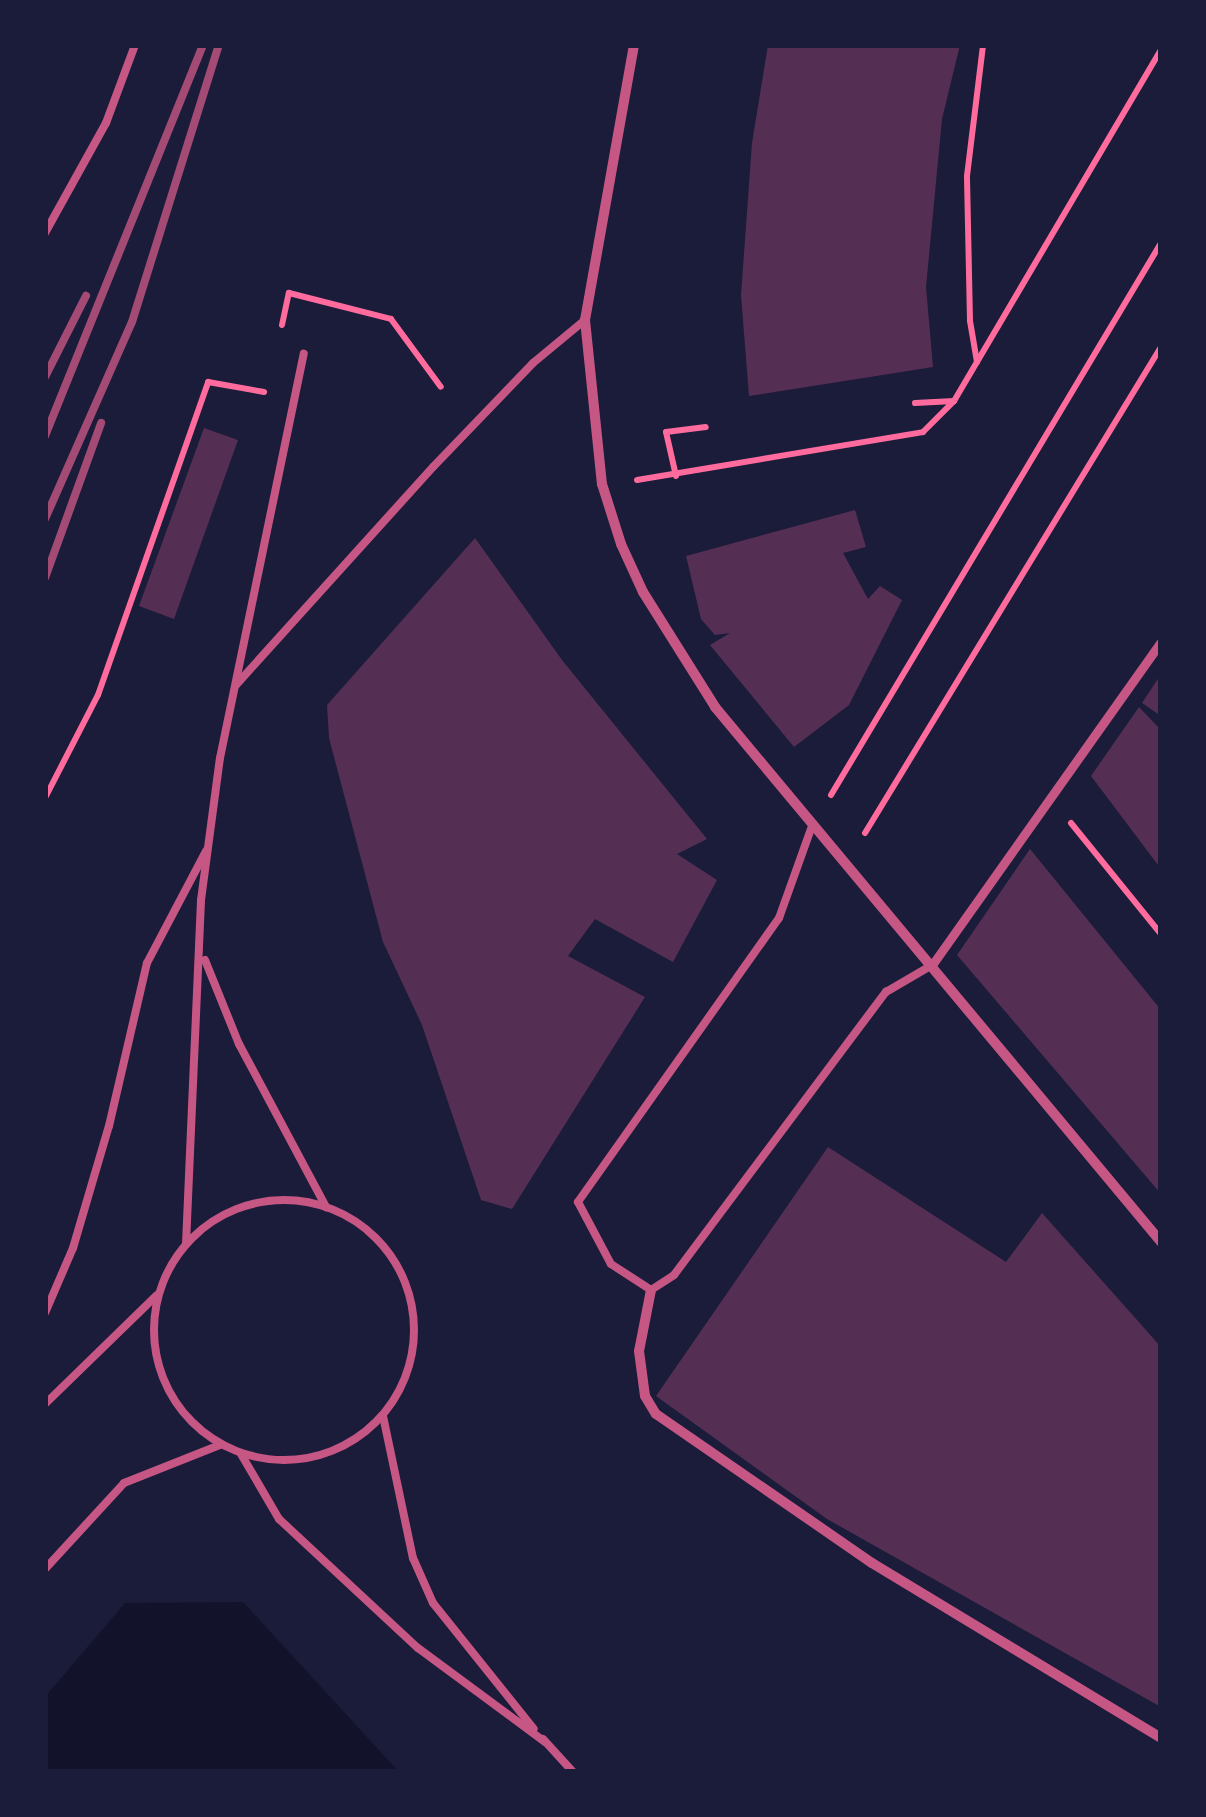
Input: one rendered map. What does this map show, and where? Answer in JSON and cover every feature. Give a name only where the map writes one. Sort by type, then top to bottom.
[{"type":"street","points":[[634,45],[585,320],[602,484],[620,544],[715,708],[844,868],[932,965],[1161,1242]]},
{"type":"street","points":[[932,965],[1161,642]]},
{"type":"street","points":[[651,1290],[639,1351],[645,1396],[656,1414],[872,1562],[1161,1738]]},
{"type":"lane","points":[[45,233],[106,122],[134,45]]},
{"type":"lane","points":[[236,685],[533,363],[585,320]]},
{"type":"lane","points":[[186,1244],[202,954],[201,900],[236,685],[304,354]]},
{"type":"lane","points":[[812,826],[779,918],[578,1202],[611,1264],[651,1290],[674,1275],[886,992],[932,965]]},
{"type":"lane","points":[[45,1313],[73,1248],[104,1143],[147,962],[210,843]]},
{"type":"lane","points":[[202,954],[239,1044],[326,1207]]},
{"type":"lane","points":[[45,1404],[160,1292],[186,1244],[226,1214],[275,1200],[326,1207],[352,1218],[392,1254],[410,1297],[408,1371],[383,1416],[342,1447],[316,1457],[241,1454],[221,1444],[186,1416],[163,1378],[154,1335],[160,1292]]},
{"type":"lane","points":[[383,1416],[413,1558],[433,1603],[573,1772]]},
{"type":"lane","points":[[45,1570],[124,1482],[221,1444]]},
{"type":"lane","points":[[241,1454],[280,1519],[418,1648],[545,1742]]},
{"type":"path","points":[[977,364],[970,321],[967,176],[982,45]]},
{"type":"path","points":[[706,427],[666,432],[676,476],[881,443],[923,432],[954,401],[977,364],[1161,48]]},
{"type":"path","points":[[812,826],[1161,242]]},
{"type":"path","points":[[278,343],[289,294],[391,319],[442,388]]},
{"type":"path","points":[[844,868],[1161,348]]},
{"type":"path","points":[[45,798],[98,694],[208,382],[267,392],[270,376]]},
{"type":"path","points":[[916,403],[954,401]]},
{"type":"path","points":[[1052,799],[1161,934]]},
{"type":"shaded area","points":[[243,1602],[399,1772],[45,1772],[45,1697],[125,1603]]},
{"type":"building","points":[[768,45],[960,45],[942,119],[926,287],[933,367],[749,396],[741,295],[752,143]]},
{"type":"building","points":[[204,428],[238,440],[174,619],[139,606]]},
{"type":"building","points":[[855,510],[866,547],[843,553],[868,599],[880,586],[902,600],[849,705],[794,747],[710,645],[730,633],[715,635],[701,619],[686,556]]},
{"type":"building","points":[[475,538],[562,660],[707,839],[677,854],[717,880],[673,962],[595,919],[568,956],[645,997],[512,1209],[481,1200],[422,1025],[383,942],[329,738],[327,705]]},
{"type":"building","points":[[1161,674],[1161,716],[1142,703]]},
{"type":"building","points":[[1139,707],[1161,730],[1161,869],[1091,776]]},
{"type":"building","points":[[1030,849],[1161,1010],[1161,1194],[957,955]]},
{"type":"building","points":[[828,1147],[1006,1262],[1042,1213],[1161,1347],[1161,1707],[827,1519],[656,1396]]},
{"type":"railway","points":[[45,436],[203,45]]},
{"type":"railway","points":[[45,519],[132,322],[219,45]]},
{"type":"railway","points":[[45,377],[86,296]]},
{"type":"railway","points":[[45,578],[101,423]]}]
